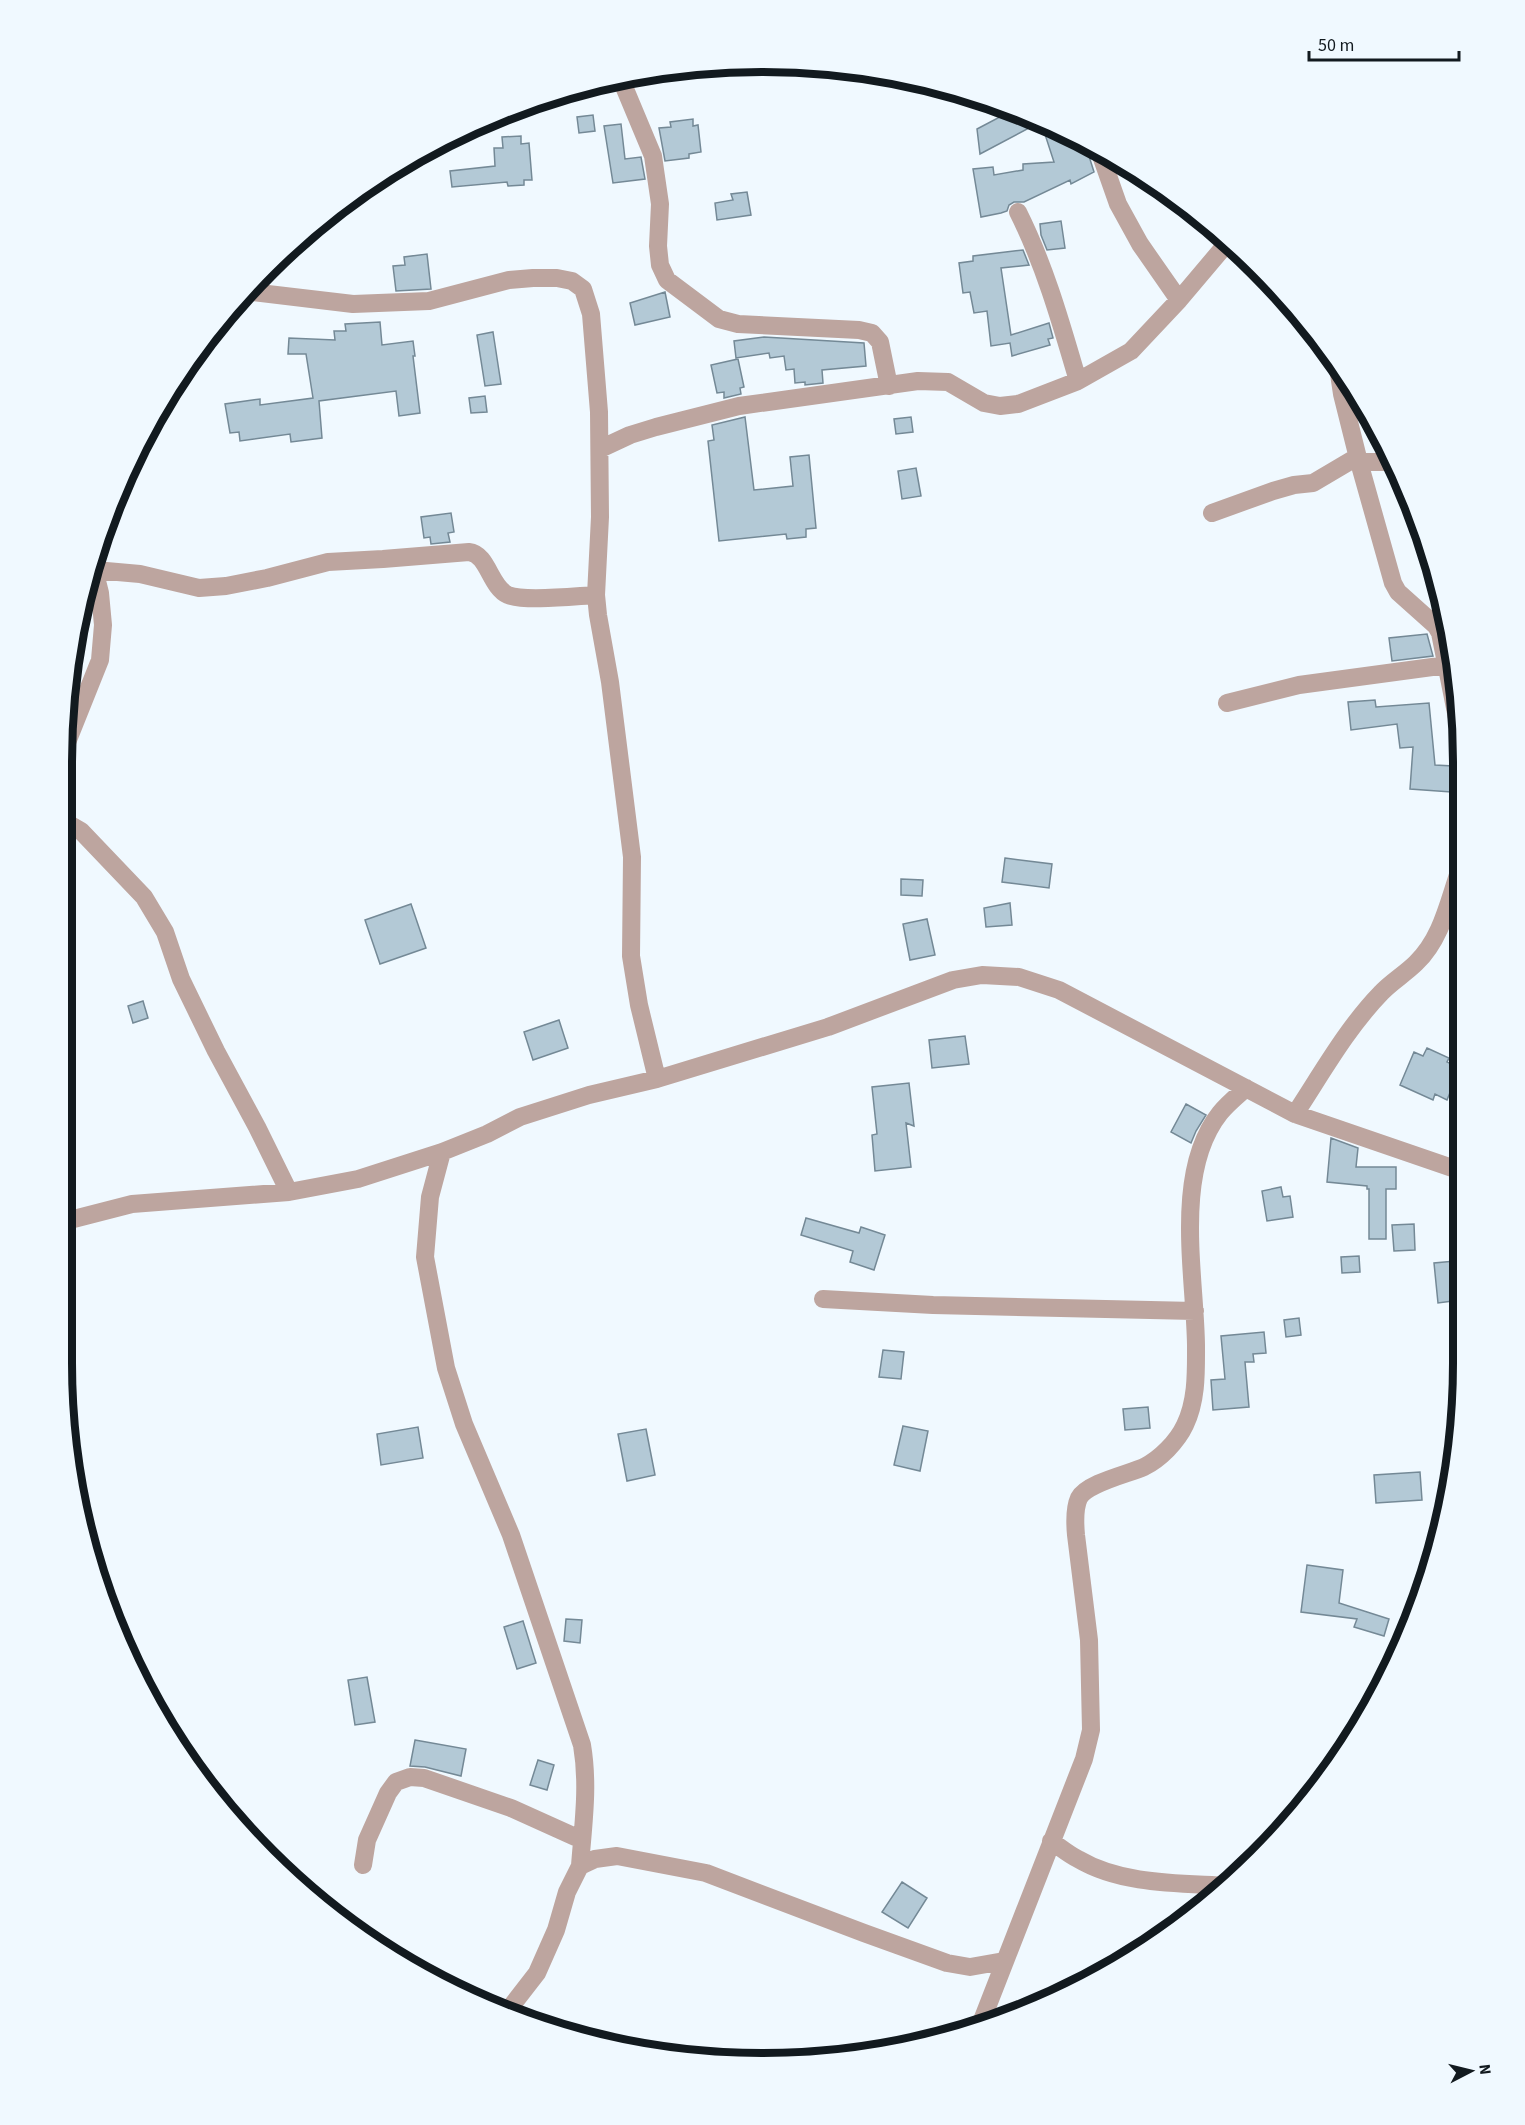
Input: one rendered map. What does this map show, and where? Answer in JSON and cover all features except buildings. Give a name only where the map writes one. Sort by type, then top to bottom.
[{"type":"street","points":[[624,86],[652,156],[660,204],[658,246],[660,265],[667,280],[719,320],[738,324],[859,330],[872,333],[880,342],[889,386]]},
{"type":"street","points":[[1103,162],[1118,204],[1140,244],[1179,300]]},
{"type":"street","points":[[1018,212],[1052,291],[1078,381]]},
{"type":"street","points":[[600,449],[630,435],[738,406],[933,380],[948,382],[984,403],[1000,406],[1018,405],[1078,381],[1131,351],[1179,300],[1223,248]]},
{"type":"street","points":[[257,293],[353,304],[429,301],[509,280],[556,278],[572,281],[583,290],[591,314],[599,412],[600,517],[597,615],[610,682],[632,857],[631,956],[639,1005],[657,1079]]},
{"type":"street","points":[[1341,385],[1358,459],[1393,583],[1398,592],[1436,626],[1443,648]]},
{"type":"street","points":[[1212,513],[1273,491],[1313,483],[1358,459],[1384,461]]},
{"type":"street","points":[[101,569],[140,574],[199,588],[267,578],[328,562],[382,560],[468,552],[478,555],[488,573],[509,596],[596,595]]},
{"type":"street","points":[[73,731],[100,660],[103,625],[97,581]]},
{"type":"street","points":[[1227,703],[1299,685],[1446,666]]},
{"type":"street","points":[[72,826],[81,831],[144,897],[165,932],[181,979],[289,1192]]},
{"type":"street","points":[[1295,1113],[1349,1034],[1381,993],[1417,962],[1432,944],[1441,927],[1453,890]]},
{"type":"street","points":[[72,1219],[132,1204],[289,1192],[358,1179],[442,1152],[487,1134],[520,1117],[589,1095],[657,1079],[828,1027],[953,981],[982,975],[1019,977],[1059,990],[1295,1113],[1453,1168]]},
{"type":"street","points":[[983,2016],[1084,1759],[1091,1731],[1089,1640],[1076,1526],[1079,1498],[1086,1490],[1145,1466],[1162,1454],[1185,1425],[1196,1386],[1195,1311],[1190,1238],[1190,1205],[1195,1175],[1202,1146],[1219,1114],[1246,1088]]},
{"type":"street","points":[[442,1152],[430,1197],[424,1257],[447,1368],[464,1424],[511,1535],[582,1745],[586,1768],[586,1805],[580,1866],[567,1892],[556,1930],[537,1973],[512,2005]]},
{"type":"street","points":[[823,1299],[933,1305],[1195,1311]]},
{"type":"street","points":[[363,1865],[367,1840],[388,1793],[396,1782],[410,1777],[424,1778],[511,1808],[582,1840]]},
{"type":"street","points":[[1051,1840],[1079,1860],[1121,1876],[1155,1882],[1214,1885]]},
{"type":"street","points":[[580,1866],[595,1858],[617,1856],[706,1873],[864,1934],[947,1963],[970,1967],[1004,1961]]}]
